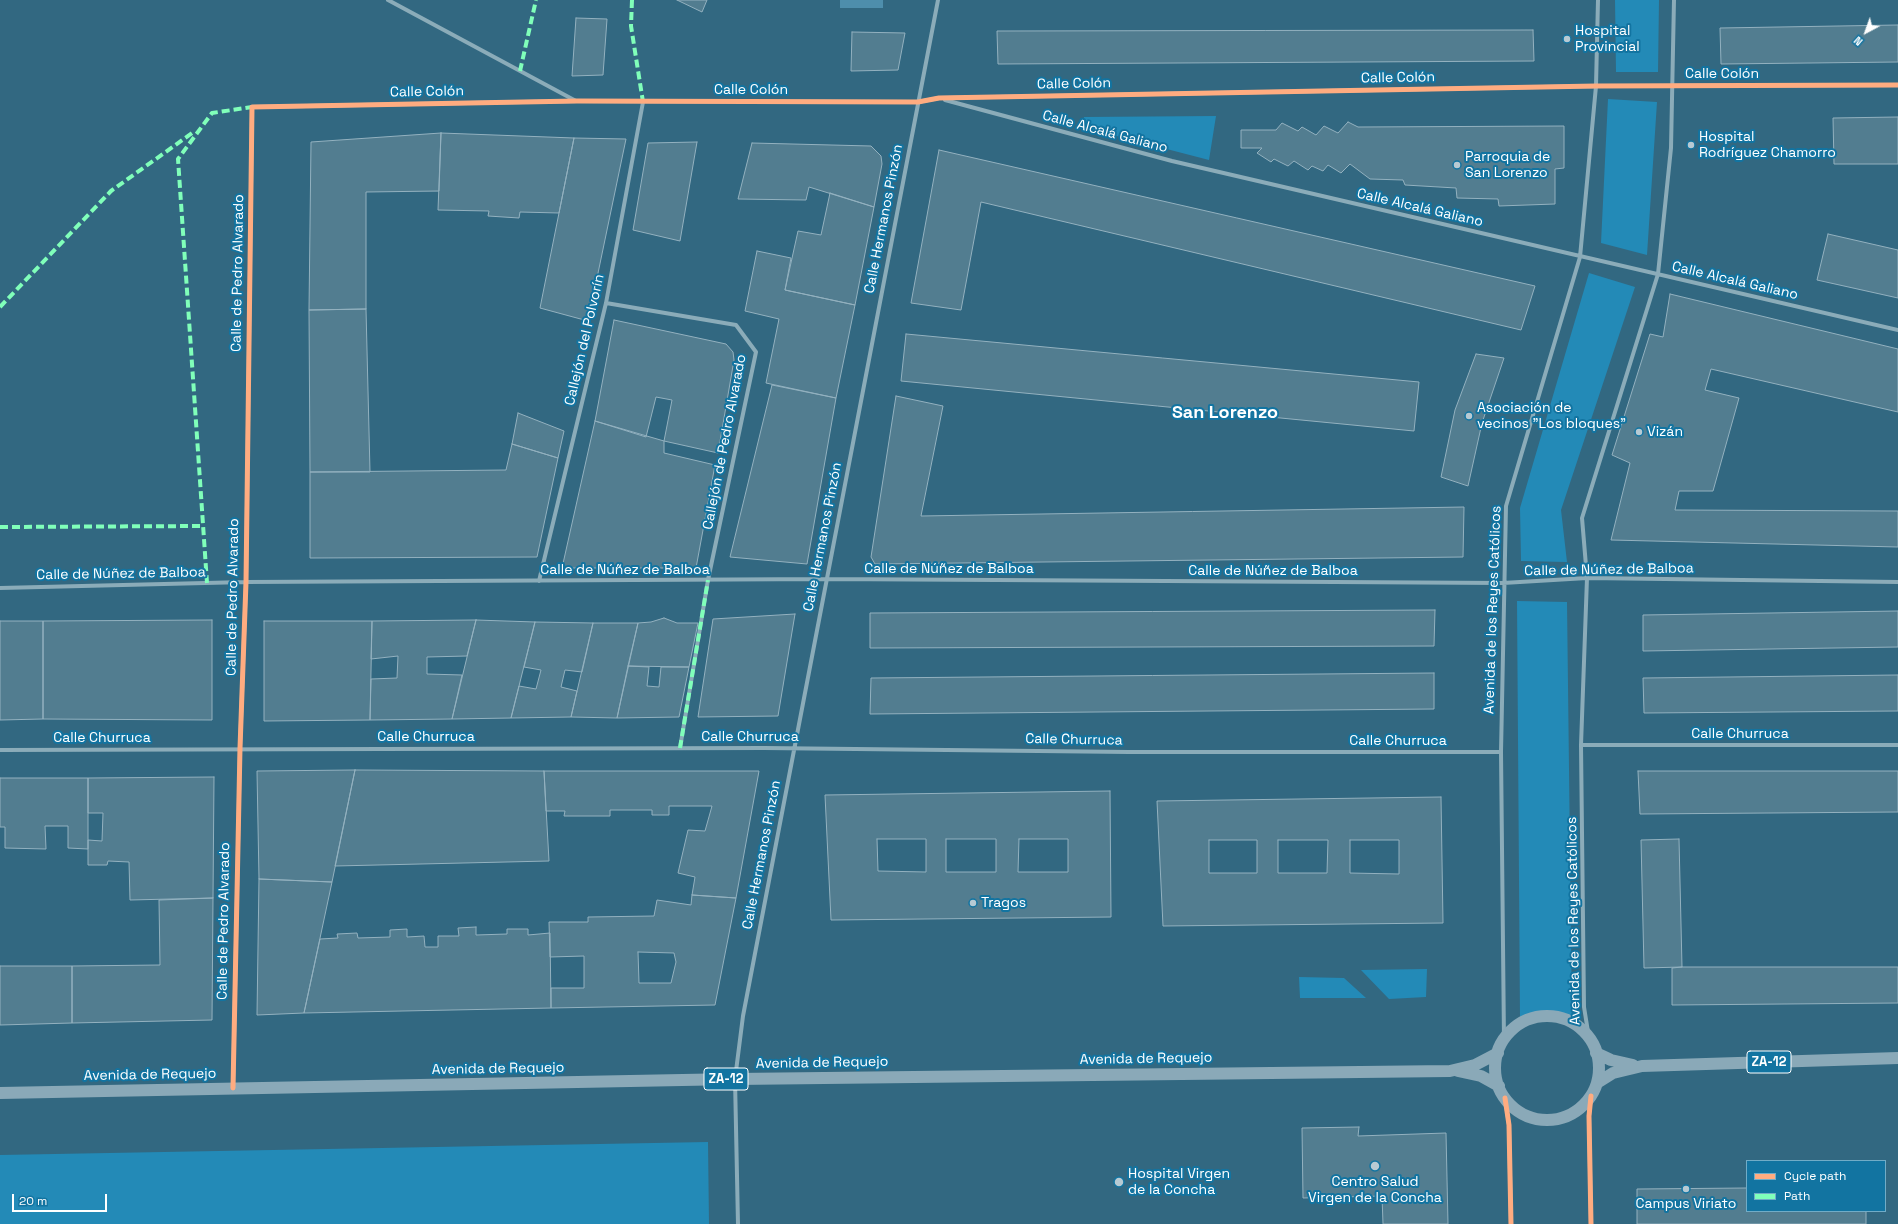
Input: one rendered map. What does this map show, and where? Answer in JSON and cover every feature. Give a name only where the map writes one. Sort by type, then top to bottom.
[{"type":"highway","points":[[1542,1016],[1556,1017],[1568,1021],[1580,1028],[1589,1038],[1599,1063],[1597,1083],[1592,1096],[1583,1106],[1572,1114],[1552,1120],[1538,1119],[1526,1115],[1514,1108],[1505,1098],[1499,1086],[1496,1066],[1498,1053],[1504,1041],[1512,1031],[1523,1023],[1542,1016]]},
{"type":"highway","points":[[1453,1070],[1475,1065],[1498,1053]]},
{"type":"highway","name":"ZA-12","points":[[1596,1053],[1619,1062],[1640,1066],[1898,1058]]},
{"type":"highway","name":"ZA-12","points":[[1597,1083],[1613,1073],[1640,1066]]},
{"type":"highway","points":[[1453,1070],[1481,1076],[1499,1086]]},
{"type":"highway","name":"Avenida de Requejo","points":[[0,1092],[735,1079],[1453,1070]]},
{"type":"street","points":[[388,0],[576,101]]},
{"type":"street","name":"Calle Hermanos Pinzón","points":[[738,1224],[735,1079],[743,1016],[938,0]]},
{"type":"street","name":"Avenida de los Reyes Católicos","points":[[1504,1041],[1501,752],[1503,583],[1506,506],[1580,257],[1596,86],[1598,0]]},
{"type":"street","name":"Avenida de los Reyes Católicos","points":[[1589,1038],[1584,1006],[1581,745],[1587,578],[1582,518],[1658,274],[1671,148],[1674,0]]},
{"type":"street","name":"Calle Colón","points":[[252,106],[576,101],[918,102],[939,98],[1596,86],[1673,87],[1898,85]]},
{"type":"street","name":"Calle Alcalá Galiano","points":[[939,98],[1172,161],[1898,330]]},
{"type":"street","name":"Callejón del Polvorín","points":[[539,581],[606,303],[643,102]]},
{"type":"street","name":"Calle de Pedro Alvarado","points":[[233,1088],[240,748],[246,582],[252,106]]},
{"type":"street","name":"Callejón de Pedro Alvarado","points":[[606,303],[736,325],[756,352],[708,580],[680,748]]},
{"type":"street","name":"Calle de Núñez de Balboa","points":[[0,588],[246,582],[826,579],[1503,583],[1587,578],[1898,582]]},
{"type":"street","name":"Calle Churruca","points":[[1581,745],[1898,746]]},
{"type":"street","name":"Calle Churruca","points":[[0,750],[240,748],[794,748],[1129,752],[1501,752]]},
{"type":"street","points":[[1591,1224],[1589,1116],[1592,1096]]},
{"type":"street","points":[[1505,1098],[1509,1125],[1511,1224]]},
{"type":"shaded area","points":[[840,0],[883,0],[883,8],[840,8]]},
{"type":"shaded area","points":[[1615,0],[1659,0],[1658,72],[1616,72]]},
{"type":"shaded area","points":[[1608,99],[1657,102],[1647,255],[1601,243]]},
{"type":"shaded area","points":[[1216,116],[1209,160],[1082,127],[1084,117]]},
{"type":"shaded area","points":[[1589,273],[1635,287],[1561,510],[1567,562],[1521,561],[1520,508]]},
{"type":"shaded area","points":[[1517,601],[1567,602],[1572,1018],[1520,1020]]},
{"type":"shaded area","points":[[1427,969],[1426,997],[1389,999],[1361,970]]},
{"type":"shaded area","points":[[1299,977],[1344,978],[1366,998],[1300,998]]},
{"type":"shaded area","points":[[708,1142],[709,1224],[0,1224],[0,1155]]},
{"type":"building","points":[[677,0],[707,0],[702,12]]},
{"type":"building","points":[[576,18],[607,19],[603,75],[572,76]]},
{"type":"building","points":[[1898,25],[1898,62],[1721,64],[1720,28]]},
{"type":"building","points":[[1533,30],[1534,61],[998,64],[997,31]]},
{"type":"building","points":[[852,32],[905,33],[898,70],[851,71]]},
{"type":"building","points":[[1898,117],[1898,164],[1834,164],[1833,118]]},
{"type":"building","name":"Parroquia de San Lorenzo","points":[[1348,122],[1358,127],[1564,126],[1564,168],[1555,169],[1555,204],[1499,206],[1498,199],[1457,198],[1456,188],[1405,185],[1403,180],[1370,179],[1350,164],[1341,173],[1328,165],[1323,171],[1312,166],[1308,170],[1294,161],[1288,166],[1274,159],[1271,162],[1257,153],[1262,148],[1241,148],[1241,130],[1276,130],[1282,123],[1298,131],[1302,127],[1316,135],[1324,126],[1338,133]]},
{"type":"building","points":[[441,133],[574,138],[559,213],[520,212],[519,218],[488,216],[489,211],[438,210]]},
{"type":"building","points":[[441,133],[439,191],[366,192],[366,309],[309,310],[311,142]]},
{"type":"building","points":[[574,138],[626,139],[588,321],[540,308]]},
{"type":"building","points":[[697,142],[680,241],[633,230],[648,143]]},
{"type":"building","points":[[752,143],[871,146],[881,156],[882,164],[874,207],[809,187],[806,200],[738,199]]},
{"type":"building","points":[[939,150],[1535,286],[1521,330],[981,202],[961,310],[911,303]]},
{"type":"building","points":[[830,193],[874,207],[855,305],[785,290],[798,231],[821,235]]},
{"type":"building","points":[[1828,234],[1898,250],[1898,298],[1817,280]]},
{"type":"building","points":[[757,251],[791,258],[785,290],[855,305],[836,398],[766,383],[779,319],[745,311]]},
{"type":"building","points":[[1670,294],[1898,349],[1898,412],[1711,369],[1705,390],[1739,398],[1713,491],[1679,491],[1675,510],[1898,511],[1898,547],[1611,540],[1630,463],[1612,455],[1650,334],[1663,337]]},
{"type":"building","points":[[366,309],[370,472],[310,472],[309,310]]},
{"type":"building","points":[[614,320],[726,344],[733,352],[734,360],[718,453],[664,441],[672,400],[656,397],[646,437],[595,421]]},
{"type":"building","points":[[906,334],[1419,382],[1414,431],[901,381]]},
{"type":"building","name":"Asociación de vecinos \"Los bloques\"","points":[[1476,354],[1504,358],[1482,423],[1468,486],[1441,477],[1455,410]]},
{"type":"building","points":[[772,385],[836,398],[807,564],[730,557]]},
{"type":"building","points":[[896,396],[943,406],[921,516],[1464,507],[1463,557],[875,564],[871,557]]},
{"type":"building","points":[[518,413],[564,431],[558,458],[512,444]]},
{"type":"building","points":[[595,421],[664,441],[664,453],[715,465],[696,568],[562,568]]},
{"type":"building","points":[[512,444],[558,458],[537,557],[310,558],[310,472],[506,470]]},
{"type":"building","points":[[1435,610],[1434,646],[870,648],[870,613]]},
{"type":"building","points":[[1898,611],[1898,647],[1643,651],[1643,615]]},
{"type":"building","points":[[795,614],[778,716],[698,717],[713,619]]},
{"type":"building","points":[[664,618],[677,623],[698,623],[689,667],[628,666],[638,623],[651,622]]},
{"type":"building","points":[[212,620],[212,720],[43,719],[43,621]]},
{"type":"building","points":[[476,620],[467,656],[427,657],[427,674],[462,675],[452,719],[370,720],[371,679],[397,678],[398,656],[371,659],[372,621]]},
{"type":"building","points":[[476,620],[535,622],[511,718],[452,719]]},
{"type":"building","points":[[0,621],[43,621],[43,719],[0,720]]},
{"type":"building","points":[[264,621],[372,621],[370,720],[264,721]]},
{"type":"building","points":[[535,622],[593,623],[582,672],[565,670],[561,687],[577,691],[571,717],[511,718],[519,686],[536,689],[541,670],[524,667]]},
{"type":"building","points":[[593,623],[638,623],[617,718],[571,717]]},
{"type":"building","points":[[628,666],[649,667],[647,686],[659,687],[661,667],[689,667],[679,717],[617,718]]},
{"type":"building","points":[[1434,673],[1434,709],[870,714],[871,678]]},
{"type":"building","points":[[1898,675],[1898,711],[1644,713],[1643,678]]},
{"type":"building","points":[[355,770],[544,771],[549,861],[335,866]]},
{"type":"building","points":[[355,770],[332,882],[259,879],[257,771]]},
{"type":"building","points":[[544,771],[759,771],[736,898],[692,895],[695,877],[678,873],[688,830],[705,831],[712,806],[669,806],[669,815],[652,815],[652,810],[610,810],[610,816],[564,816],[565,811],[546,811]]},
{"type":"building","points":[[1638,771],[1898,771],[1898,812],[1640,814]]},
{"type":"building","points":[[214,777],[213,898],[130,900],[129,862],[108,861],[107,865],[88,865],[88,840],[102,841],[103,813],[88,813],[88,778]]},
{"type":"building","points":[[0,778],[88,778],[88,849],[68,848],[68,826],[45,826],[46,849],[5,848],[5,827],[0,827]]},
{"type":"building","points":[[1110,791],[1111,917],[831,920],[825,795]],"holes":[[[877,839],[926,839],[926,872],[878,871]],[[946,839],[996,839],[996,872],[946,872]],[[1019,839],[1068,839],[1068,872],[1018,872]]]},
{"type":"building","points":[[1441,797],[1443,923],[1163,926],[1157,801]],"holes":[[[1209,840],[1257,840],[1257,873],[1209,873]],[[1278,840],[1328,840],[1327,873],[1278,873]],[[1350,840],[1399,840],[1399,874],[1350,873]]]},
{"type":"building","points":[[1679,839],[1682,967],[1644,968],[1641,840]]},
{"type":"building","points":[[259,879],[332,882],[304,1013],[257,1015]]},
{"type":"building","points":[[692,895],[736,898],[715,1005],[551,1008],[551,988],[584,988],[584,956],[550,957],[549,922],[588,922],[588,917],[654,916],[657,900],[691,905]],"holes":[[[638,952],[674,953],[676,962],[671,983],[639,983]]]},
{"type":"building","points":[[213,898],[212,1020],[72,1023],[72,966],[160,965],[159,900]]},
{"type":"building","points":[[476,927],[476,935],[507,934],[507,929],[528,929],[528,935],[550,933],[551,1008],[304,1013],[320,939],[338,938],[337,934],[357,933],[358,938],[390,937],[390,930],[407,929],[407,937],[424,936],[425,947],[438,947],[438,936],[459,936],[458,928]]},
{"type":"building","points":[[0,966],[72,966],[72,1023],[0,1025]]},
{"type":"building","points":[[1898,967],[1898,1003],[1672,1005],[1672,968]]},
{"type":"building","name":"Centro Salud Virgen de la Concha","points":[[1359,1127],[1358,1136],[1446,1133],[1448,1224],[1383,1224],[1382,1196],[1303,1198],[1302,1128]]},
{"type":"building","points":[[1746,1188],[1746,1212],[1866,1212],[1866,1224],[1637,1224],[1637,1189]]},
{"type":"marked path","points":[[520,71],[536,0]]},
{"type":"marked path","points":[[632,0],[631,26],[643,102]]},
{"type":"marked path","points":[[207,583],[178,159],[212,113],[252,107]]},
{"type":"marked path","points":[[0,307],[111,191],[195,131]]},
{"type":"marked path","points":[[0,527],[203,526]]},
{"type":"marked path","points":[[680,748],[708,580]]},
{"type":"cycle path","points":[[233,1088],[240,748],[246,582],[252,107],[577,101],[918,102],[939,98],[1596,86],[1898,85]]},
{"type":"cycle path","points":[[1591,1096],[1589,1116],[1591,1224]]},
{"type":"cycle path","points":[[1505,1098],[1509,1125],[1511,1224]]},
{"type":"place","name":"Hospital Provincial","points":[[1567,39]]},
{"type":"place","name":"Hospital Rodríguez Chamorro","points":[[1691,145]]},
{"type":"place","name":"Parroquia de San Lorenzo","points":[[1457,165]]},
{"type":"place","name":"Asociación de vecinos \"Los bloques\"","points":[[1469,416]]},
{"type":"place","name":"Vizán","points":[[1639,432]]},
{"type":"place","name":"Tragos","points":[[973,903]]},
{"type":"place","name":"Centro Salud Virgen de la Concha","points":[[1375,1166]]},
{"type":"place","name":"Hospital Virgen de la Concha","points":[[1119,1182]]},
{"type":"place","name":"Campus Viriato","points":[[1686,1189]]},
{"type":"district","name":"San Lorenzo","points":[[1225,413]]}]
